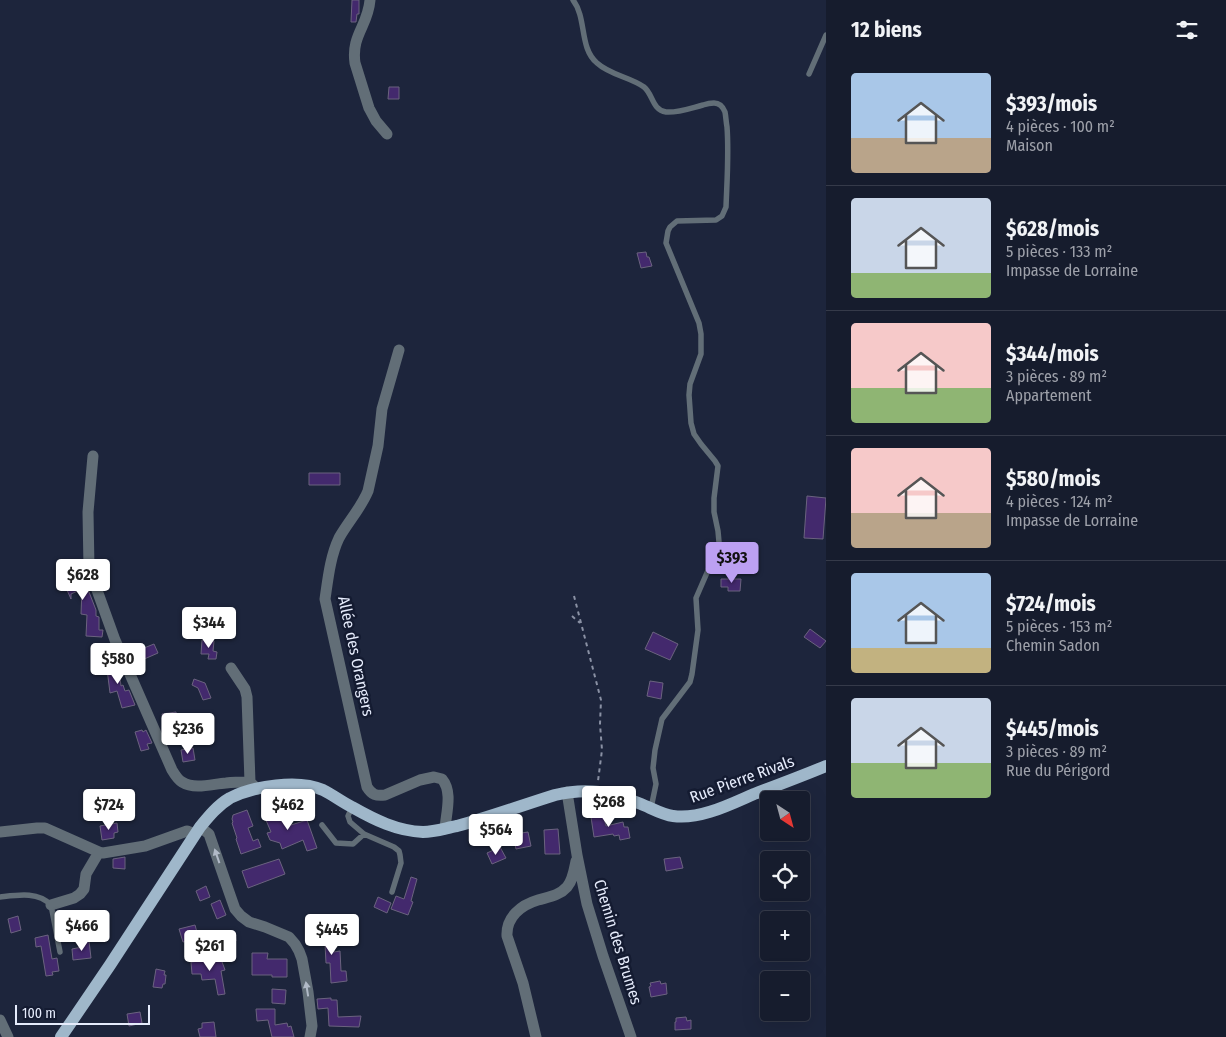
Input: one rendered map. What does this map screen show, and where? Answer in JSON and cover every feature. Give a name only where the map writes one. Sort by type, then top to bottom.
[{"type":"main road","name":"Rue Pierre Rivals","points":[[61,1036],[211,813],[230,799],[254,786],[286,784],[310,786],[322,790],[376,820],[399,828],[425,832],[467,823],[555,794],[567,792],[597,791],[614,795],[673,816],[691,816],[713,810],[826,766]]},
{"type":"street","points":[[370,0],[369,10],[356,40],[354,56],[368,108],[387,134]]},
{"type":"street","name":"Allée des Orangers","points":[[399,350],[382,409],[378,446],[366,498],[338,540],[329,571],[326,599],[370,792],[379,796],[385,795],[420,780],[434,777],[442,779],[448,787],[445,829]]},
{"type":"street","points":[[93,456],[88,512],[89,568],[115,640],[172,770],[177,778],[187,785],[198,786],[227,782],[254,786],[247,696],[231,668]]},
{"type":"street","name":"Chemin des Brumes","points":[[567,792],[587,904],[602,956],[631,1037]]},
{"type":"street","points":[[0,832],[45,828],[103,853],[146,846],[187,831],[209,834],[228,889],[240,916],[249,922],[289,937],[299,951],[308,992],[312,1026],[310,1037]]},
{"type":"street","points":[[51,905],[74,898],[80,894],[84,889],[86,874],[98,852]]},
{"type":"street","name":"Chemin des Brumes","points":[[536,1037],[523,983],[506,929],[513,916],[524,906],[537,900],[552,897],[566,888],[573,876],[577,855]]},
{"type":"street","points":[[0,1020],[8,1037]]},
{"type":"lane","points":[[573,0],[580,10],[590,54],[598,65],[642,85],[649,92],[656,106],[664,112],[675,112],[712,102],[722,107],[726,115],[728,138],[725,211],[716,220],[677,221],[670,227],[666,243],[699,323],[701,334],[701,354],[690,384],[691,423],[694,434],[718,466],[714,512],[719,542],[696,598],[698,630],[690,682],[662,719],[655,750],[653,768],[656,784],[652,808]]},
{"type":"lane","points":[[809,74],[826,35]]},
{"type":"lane","points":[[352,807],[348,816],[350,822],[364,834],[399,851],[400,863],[392,892]]},
{"type":"lane","points":[[322,825],[336,843],[352,844],[364,834]]},
{"type":"lane","points":[[0,897],[27,895],[38,896],[46,900],[51,905],[60,952]]},
{"type":"path","points":[[574,596],[601,700],[602,750],[597,791]]},
{"type":"path","points":[[572,616],[580,623]]},
{"type":"building","points":[[352,0],[359,0],[359,14],[357,14],[356,22],[351,22]]},
{"type":"building","points":[[389,87],[399,87],[399,99],[388,99]]},
{"type":"building","points":[[646,252],[652,266],[641,268],[637,253]]},
{"type":"building","points":[[309,473],[340,473],[340,485],[309,485]]},
{"type":"building","points":[[807,496],[826,498],[823,539],[804,538]]},
{"type":"building","points":[[60,567],[73,571],[72,580],[82,576],[82,574],[96,610],[96,616],[99,617],[99,630],[103,630],[102,637],[86,636],[87,615],[81,614],[82,589],[71,594],[71,599],[59,572]]},
{"type":"building","points":[[721,579],[741,579],[740,591],[728,591],[728,587],[721,587]]},
{"type":"building","points":[[810,629],[826,641],[820,648],[804,637]]},
{"type":"building","points":[[653,632],[678,644],[670,660],[645,649]]},
{"type":"building","points":[[202,640],[214,641],[213,651],[217,652],[216,659],[208,659],[209,654],[201,654]]},
{"type":"building","points":[[154,644],[158,653],[134,665],[129,654]]},
{"type":"building","points":[[113,659],[114,668],[116,667],[116,671],[119,670],[121,686],[123,685],[125,691],[129,690],[135,705],[122,708],[117,691],[110,693],[107,669],[104,669],[103,661]]},
{"type":"building","points":[[194,679],[205,683],[211,698],[203,700],[198,688],[192,685]]},
{"type":"building","points":[[650,681],[663,683],[661,699],[647,696]]},
{"type":"building","points":[[176,712],[180,734],[168,737],[167,729],[164,729],[162,714]]},
{"type":"building","points":[[142,730],[143,732],[146,730],[152,743],[147,744],[149,749],[141,751],[135,732]]},
{"type":"building","points":[[193,748],[195,760],[183,762],[181,750]]},
{"type":"building","points":[[278,806],[284,821],[288,820],[291,825],[307,820],[317,848],[307,851],[303,840],[282,849],[280,843],[270,840],[267,833],[271,832],[263,813]]},
{"type":"building","points":[[247,810],[253,826],[248,828],[253,841],[258,839],[261,847],[241,854],[232,819],[233,815]]},
{"type":"building","points":[[603,814],[606,826],[623,822],[624,827],[628,827],[630,838],[620,840],[619,835],[614,836],[613,834],[594,837],[591,817]]},
{"type":"building","points":[[117,823],[118,832],[114,833],[114,838],[102,840],[100,826]]},
{"type":"building","points":[[558,829],[560,854],[545,854],[544,830]]},
{"type":"building","points":[[528,832],[531,846],[516,849],[515,834]]},
{"type":"building","points":[[500,847],[506,858],[492,864],[487,853]]},
{"type":"building","points":[[125,857],[125,869],[113,868],[113,859]]},
{"type":"building","points":[[680,857],[683,868],[666,871],[664,859]]},
{"type":"building","points":[[279,859],[285,874],[248,888],[242,871]]},
{"type":"building","points":[[411,877],[417,879],[411,901],[413,902],[408,915],[391,909],[396,896],[404,899]]},
{"type":"building","points":[[206,886],[210,897],[200,901],[196,891]]},
{"type":"building","points":[[378,897],[391,903],[387,913],[374,907]]},
{"type":"building","points":[[220,900],[226,915],[217,919],[211,904]]},
{"type":"building","points":[[18,916],[21,930],[11,933],[8,919]]},
{"type":"building","points":[[195,925],[200,943],[188,946],[187,941],[183,942],[179,929]]},
{"type":"building","points":[[328,926],[334,952],[340,951],[341,971],[346,971],[347,981],[331,983],[330,963],[326,963],[325,944],[319,945],[316,929]]},
{"type":"building","points":[[235,932],[236,941],[231,942],[232,947],[221,949],[219,935]]},
{"type":"building","points":[[48,935],[52,959],[57,958],[59,971],[52,972],[53,975],[46,976],[41,946],[36,947],[35,938]]},
{"type":"building","points":[[89,941],[91,958],[73,960],[72,949],[82,947],[81,942]]},
{"type":"building","points":[[252,953],[268,953],[267,959],[287,959],[287,977],[252,975]]},
{"type":"building","points":[[221,959],[225,970],[221,971],[225,994],[218,995],[215,979],[202,980],[201,974],[192,974],[191,962]]},
{"type":"building","points":[[156,969],[165,971],[165,984],[163,984],[162,988],[153,987]]},
{"type":"building","points":[[660,981],[661,984],[666,983],[667,994],[651,997],[650,983]]},
{"type":"building","points":[[272,989],[286,990],[285,1004],[272,1003]]},
{"type":"building","points":[[331,998],[331,1000],[337,1000],[338,1017],[361,1016],[359,1027],[329,1026],[328,1008],[318,1009],[317,999]]},
{"type":"building","points":[[256,1009],[275,1009],[275,1025],[287,1023],[288,1027],[291,1026],[294,1037],[272,1037],[268,1020],[257,1021]]},
{"type":"building","points":[[140,1012],[142,1023],[129,1026],[127,1014]]},
{"type":"building","points":[[686,1017],[687,1021],[691,1020],[691,1029],[675,1030],[676,1018]]},
{"type":"building","points":[[214,1022],[216,1037],[200,1037],[198,1029],[202,1028],[202,1023]]}]
